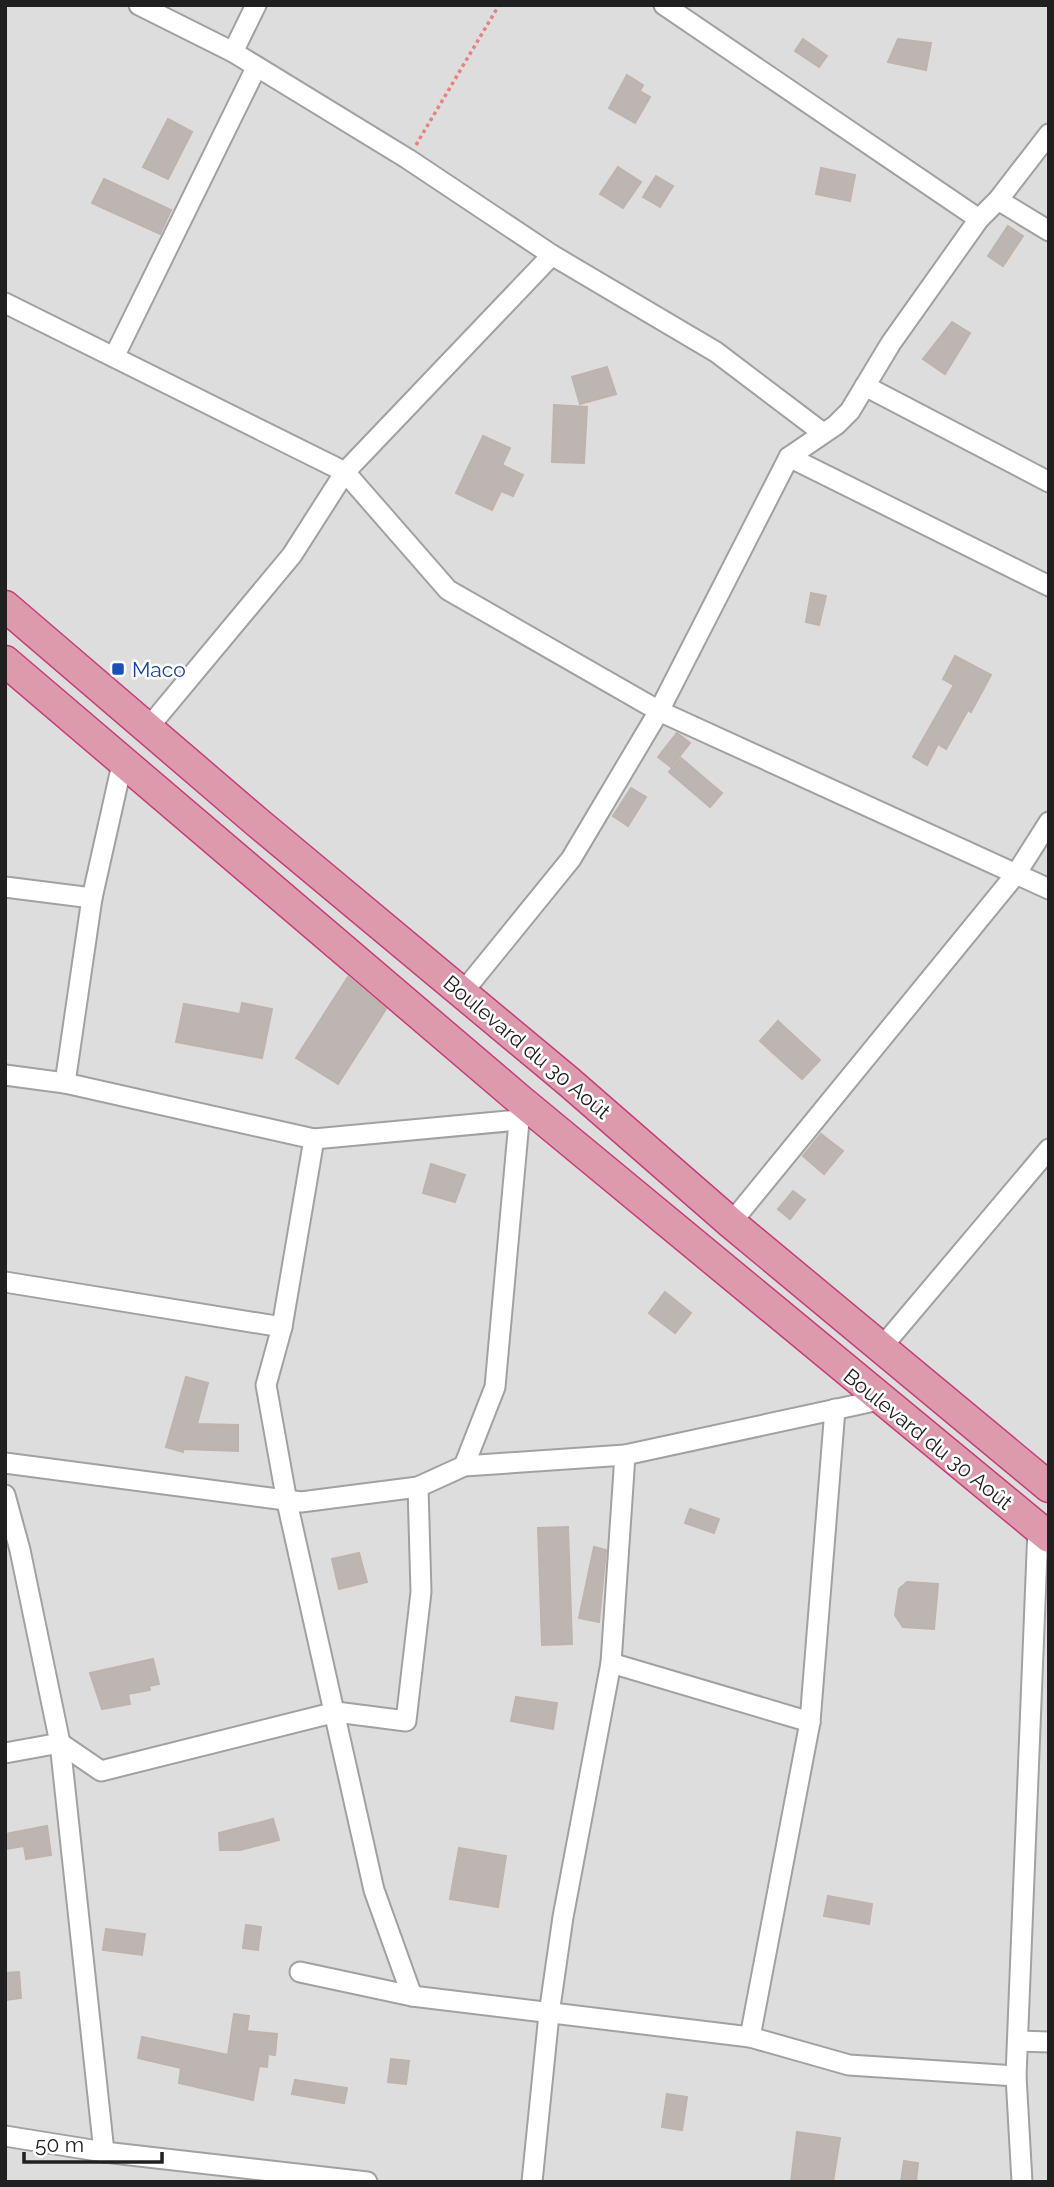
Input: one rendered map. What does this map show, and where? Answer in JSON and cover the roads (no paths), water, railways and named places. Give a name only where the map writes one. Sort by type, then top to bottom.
[{"type":"highway","name":"Boulevard du 30 Août","points":[[5,606],[463,992],[731,1223],[1046,1479]]},
{"type":"highway","name":"Boulevard du 30 Août","points":[[5,661],[123,760],[520,1110],[1043,1533]]},
{"type":"street","points":[[139,5],[233,52],[408,159],[552,255],[716,352],[823,433]]},
{"type":"street","points":[[233,52],[256,5]]},
{"type":"street","points":[[664,5],[979,219]]},
{"type":"street","points":[[114,357],[256,68]]},
{"type":"street","points":[[463,992],[571,859],[659,711],[789,457],[843,419],[891,343],[979,219],[998,200],[1049,134]]},
{"type":"street","points":[[998,200],[1049,231]]},
{"type":"street","points":[[148,728],[292,555],[345,472],[552,255]]},
{"type":"street","points":[[5,303],[345,472],[448,590],[659,711],[1049,888]]},
{"type":"street","points":[[864,386],[1049,482]]},
{"type":"street","points":[[789,457],[1049,586]]},
{"type":"street","points":[[65,1083],[92,898],[123,760]]},
{"type":"street","points":[[731,1223],[1016,874],[1049,822]]},
{"type":"street","points":[[5,887],[92,898]]},
{"type":"street","points":[[5,1075],[65,1083],[314,1139],[520,1110],[495,1387],[464,1466]]},
{"type":"street","points":[[314,1139],[282,1327],[266,1385],[287,1502],[374,1891],[412,1996]]},
{"type":"street","points":[[882,1346],[1049,1149]]},
{"type":"street","points":[[5,1282],[282,1327]]},
{"type":"street","points":[[5,1463],[287,1502],[418,1487],[464,1466],[625,1455],[879,1400]]},
{"type":"street","points":[[750,2037],[810,1722],[835,1409]]},
{"type":"street","points":[[532,2182],[549,2014],[563,1917],[611,1663],[625,1455]]},
{"type":"street","points":[[5,1753],[60,1743],[101,1771],[336,1712],[405,1721],[421,1592],[418,1487]]},
{"type":"street","points":[[5,1495],[13,1551],[60,1743],[104,2152]]},
{"type":"street","points":[[1022,2182],[1016,2076],[1043,1533]]},
{"type":"street","points":[[611,1663],[810,1722]]},
{"type":"street","points":[[300,1972],[412,1996],[750,2037],[849,2065],[1016,2076]]},
{"type":"street","points":[[1018,2041],[1049,2042]]},
{"type":"street","points":[[5,2136],[104,2152],[367,2182]]},
{"type":"place","name":"Maco","points":[[118,669]]}]
